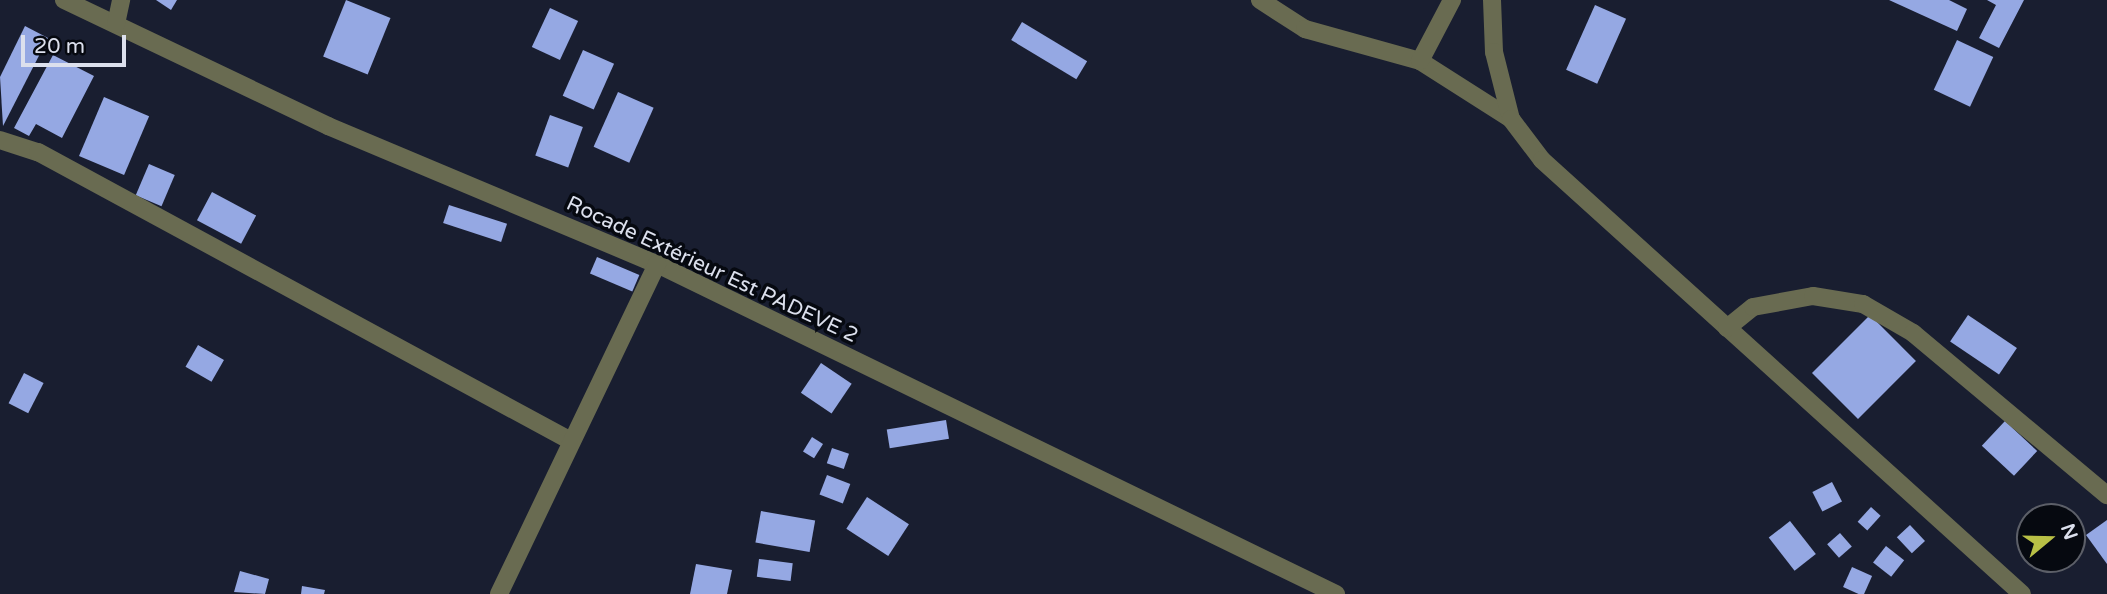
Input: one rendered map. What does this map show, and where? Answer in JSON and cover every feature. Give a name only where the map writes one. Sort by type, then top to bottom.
[{"type":"street","name":"Rocade Extérieur Est PADEVE 2","points":[[64,0],[328,126],[656,264],[1336,594]]},
{"type":"street","points":[[116,24],[121,0]]},
{"type":"street","points":[[1259,0],[1305,29],[1420,61],[1511,119],[1542,160],[2022,594]]},
{"type":"street","points":[[1420,61],[1452,0]]},
{"type":"street","points":[[1492,0],[1494,52],[1511,119]]},
{"type":"street","points":[[0,140],[38,152],[569,440]]},
{"type":"street","points":[[499,594],[569,440],[656,264]]},
{"type":"street","points":[[1727,328],[1753,307],[1813,296],[1863,304],[1913,333],[2107,495]]},
{"type":"building","points":[[156,0],[177,0],[171,10]]},
{"type":"building","points":[[346,0],[391,18],[368,75],[323,57]]},
{"type":"building","points":[[1889,0],[1949,0],[1967,9],[1957,31]]},
{"type":"building","points":[[1987,0],[2024,0],[1999,48],[1979,38],[1996,5]]},
{"type":"building","points":[[1595,5],[1626,19],[1597,84],[1566,70]]},
{"type":"building","points":[[550,8],[578,21],[560,60],[532,47]]},
{"type":"building","points":[[1022,22],[1087,61],[1076,79],[1011,40]]},
{"type":"building","points":[[25,26],[48,38],[3,126],[0,77]]},
{"type":"building","points":[[1957,40],[1993,57],[1970,107],[1934,90]]},
{"type":"building","points":[[583,50],[614,64],[594,110],[563,96]]},
{"type":"building","points":[[53,55],[94,76],[62,138],[36,124],[29,136],[14,128]]},
{"type":"building","points":[[618,92],[654,108],[629,163],[594,147]]},
{"type":"building","points":[[104,97],[149,116],[124,175],[79,156]]},
{"type":"building","points":[[550,115],[583,127],[568,167],[535,155]]},
{"type":"building","points":[[149,164],[175,175],[161,206],[136,195]]},
{"type":"building","points":[[212,192],[256,215],[241,244],[197,220]]},
{"type":"building","points":[[449,205],[507,224],[501,242],[443,223]]},
{"type":"building","points":[[597,257],[639,275],[632,292],[590,274]]},
{"type":"building","points":[[1870,315],[1916,361],[1858,419],[1812,373]]},
{"type":"building","points":[[1968,315],[2017,348],[1999,375],[1950,342]]},
{"type":"building","points":[[198,345],[224,360],[211,382],[186,367]]},
{"type":"building","points":[[821,363],[852,384],[832,414],[801,393]]},
{"type":"building","points":[[24,373],[44,383],[28,413],[9,403]]},
{"type":"building","points":[[946,420],[949,439],[890,448],[887,429]]},
{"type":"building","points":[[2005,421],[2037,451],[2014,476],[1982,446]]},
{"type":"building","points":[[812,437],[823,444],[814,458],[803,451]]},
{"type":"building","points":[[832,448],[849,454],[844,469],[827,463]]},
{"type":"building","points":[[827,475],[850,484],[843,504],[819,495]]},
{"type":"building","points":[[1832,482],[1842,502],[1822,512],[1812,492]]},
{"type":"building","points":[[867,497],[909,524],[888,556],[846,529]]},
{"type":"building","points":[[1871,507],[1881,516],[1867,531],[1858,522]]},
{"type":"building","points":[[761,511],[815,521],[810,552],[755,543]]},
{"type":"building","points":[[2107,520],[2107,564],[2086,535]]},
{"type":"building","points":[[1790,521],[1816,554],[1795,571],[1769,538]]},
{"type":"building","points":[[1910,525],[1925,541],[1912,553],[1897,537]]},
{"type":"building","points":[[1840,533],[1852,547],[1839,558],[1827,544]]},
{"type":"building","points":[[1886,546],[1904,560],[1891,577],[1873,563]]},
{"type":"building","points":[[759,559],[793,563],[791,581],[757,577]]},
{"type":"building","points":[[696,564],[732,570],[727,594],[690,594]]},
{"type":"building","points":[[1852,567],[1872,576],[1864,594],[1843,587]]},
{"type":"building","points":[[240,571],[269,579],[265,594],[234,592]]},
{"type":"building","points":[[302,586],[325,590],[324,594],[301,594]]}]
